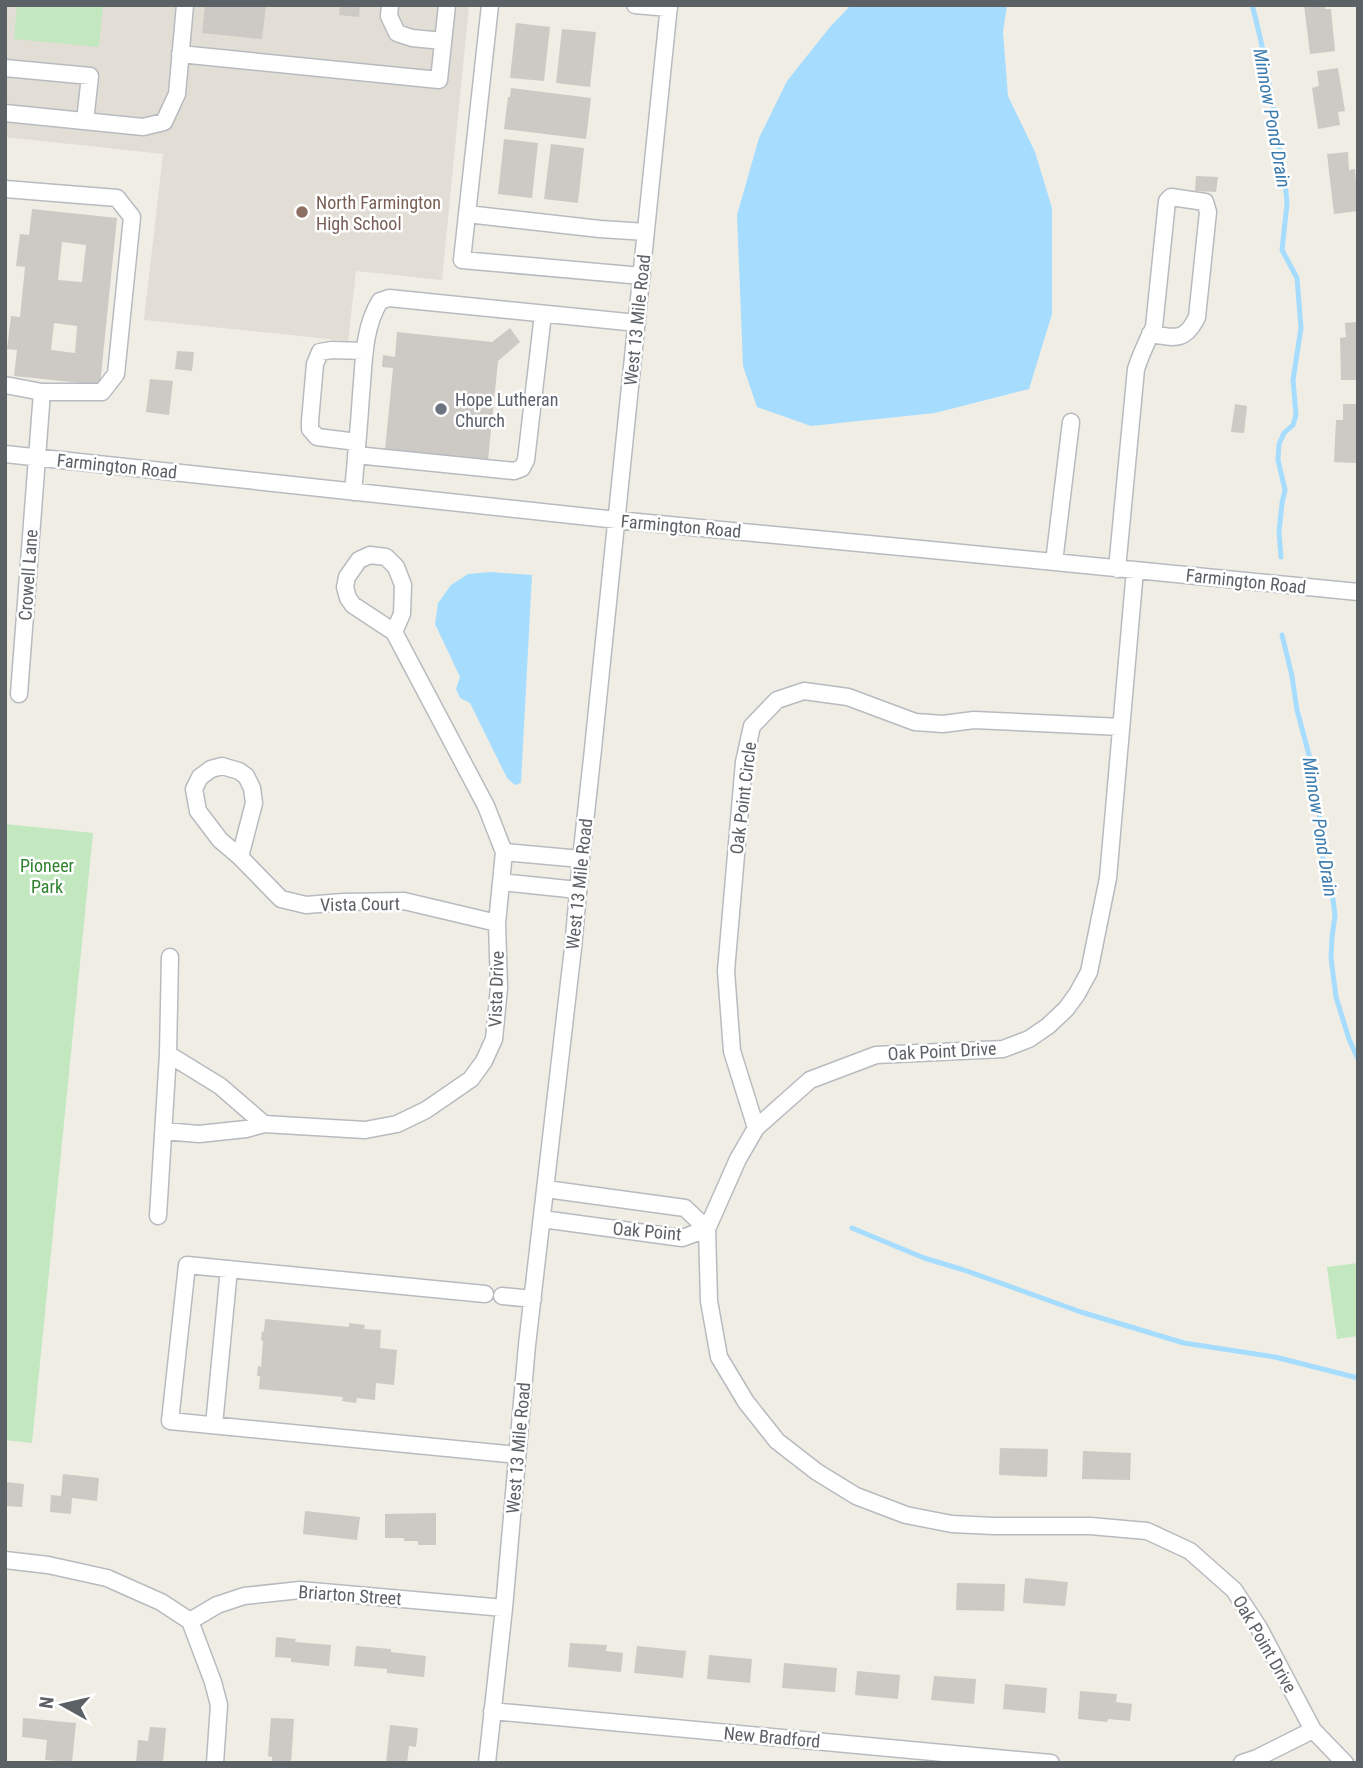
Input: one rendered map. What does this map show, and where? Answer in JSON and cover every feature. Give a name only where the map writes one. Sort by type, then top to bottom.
[{"type":"street","points":[[5,113],[143,127],[164,122],[177,94],[185,5]]},
{"type":"street","points":[[390,5],[388,16],[397,33],[412,38],[443,41]]},
{"type":"street","points":[[180,54],[439,80],[447,5]]},
{"type":"street","points":[[490,5],[462,260],[642,276]]},
{"type":"street","points":[[635,5],[669,7]]},
{"type":"street","name":"West 13 Mile Road","points":[[487,1763],[669,7]]},
{"type":"street","points":[[5,68],[90,76],[85,121]]},
{"type":"street","points":[[5,189],[117,198],[132,217],[117,374],[102,392],[42,392],[5,385]]},
{"type":"street","points":[[1118,569],[1136,369],[1150,334],[1154,327],[1167,201],[1171,197],[1205,202],[1208,212],[1197,317],[1190,331],[1182,336],[1150,334]]},
{"type":"street","points":[[467,214],[646,232]]},
{"type":"street","points":[[354,492],[365,351],[369,326],[380,300],[389,298],[637,323]]},
{"type":"street","points":[[365,351],[320,352],[315,364],[310,421],[310,429],[317,437],[357,448],[514,471],[522,468],[526,460],[543,314]]},
{"type":"street","name":"Crowell Lane","points":[[19,694],[42,392]]},
{"type":"street","points":[[1054,562],[1071,422]]},
{"type":"street","name":"Farmington Road","points":[[5,454],[617,520],[1358,592]]},
{"type":"street","name":"Vista Drive","points":[[164,1131],[200,1135],[264,1124],[365,1130],[397,1124],[426,1110],[471,1079],[484,1061],[494,1039],[499,988],[497,923],[504,852],[486,806],[394,632],[353,605],[348,598],[345,587],[348,577],[359,560],[370,555],[386,557],[396,567],[403,586],[402,614],[394,632]]},
{"type":"street","name":"Oak Point Drive","points":[[1135,570],[1108,878],[1088,972],[1077,994],[1048,1026],[1028,1039],[1003,1049],[876,1055],[810,1080],[756,1128],[738,1159],[707,1229],[709,1301],[719,1357],[746,1402],[777,1441],[817,1472],[856,1496],[906,1515],[952,1524],[1090,1526],[1147,1531],[1190,1551],[1234,1590],[1259,1628],[1313,1730],[1345,1763]]},
{"type":"street","name":"Oak Point Circle","points":[[756,1128],[732,1051],[726,971],[744,762],[752,726],[777,700],[804,691],[848,697],[915,722],[943,724],[974,720],[1121,727]]},
{"type":"street","name":"Vista Court","points":[[240,857],[254,803],[252,788],[246,776],[222,766],[211,769],[200,777],[194,789],[198,811],[220,840],[281,899],[306,905],[404,901],[497,923]]},
{"type":"street","points":[[504,852],[581,859]]},
{"type":"street","points":[[501,882],[578,890]]},
{"type":"street","points":[[158,1216],[168,1054],[170,957]]},
{"type":"street","points":[[168,1054],[220,1086],[264,1124]]},
{"type":"street","name":"Oak Point","points":[[542,1219],[682,1238],[707,1229],[685,1208],[546,1189]]},
{"type":"street","points":[[485,1294],[187,1265],[170,1421],[517,1455]]},
{"type":"street","points":[[214,1425],[229,1269]]},
{"type":"street","points":[[502,1296],[533,1299]]},
{"type":"street","points":[[5,1560],[48,1565],[107,1578],[161,1602],[190,1621],[219,1705],[215,1763]]},
{"type":"street","name":"Briarton Street","points":[[190,1621],[217,1605],[244,1596],[299,1590],[504,1608]]},
{"type":"street","name":"New Bradford","points":[[492,1711],[914,1756],[1051,1763]]},
{"type":"street","points":[[1242,1763],[1313,1730]]},
{"type":"shaded area","name":"North Farmington High School","points":[[5,5],[469,5],[442,280],[356,271],[348,341],[144,320],[163,154],[5,137]]},
{"type":"green space","points":[[17,5],[103,5],[99,47],[14,39]]},
{"type":"green space","name":"Pioneer Park","points":[[5,824],[93,833],[32,1443],[5,1440]]},
{"type":"green space","points":[[1358,1263],[1358,1336],[1337,1339],[1327,1267]]},
{"type":"water","points":[[851,5],[1007,5],[1003,32],[1008,96],[1035,152],[1052,208],[1052,314],[1029,389],[935,413],[811,426],[757,407],[743,366],[737,215],[759,138],[787,81]]},
{"type":"water","points":[[491,572],[532,575],[521,783],[515,785],[507,778],[470,703],[460,698],[456,689],[460,677],[435,624],[438,603],[451,585],[468,574]]},
{"type":"building","points":[[205,5],[266,5],[262,39],[202,33]]},
{"type":"building","points":[[340,5],[360,5],[359,17],[339,15]]},
{"type":"building","points":[[1304,5],[1325,5],[1325,9],[1331,9],[1335,51],[1310,54]]},
{"type":"building","points":[[516,23],[550,27],[544,81],[510,78]]},
{"type":"building","points":[[562,29],[596,32],[590,87],[556,83]]},
{"type":"building","points":[[1338,68],[1345,111],[1338,112],[1340,125],[1318,129],[1312,88],[1319,86],[1317,71]]},
{"type":"building","points":[[511,88],[591,98],[586,139],[504,129]]},
{"type":"building","points":[[504,139],[538,143],[532,198],[498,194]]},
{"type":"building","points":[[551,144],[584,148],[578,203],[544,199]]},
{"type":"building","points":[[1348,152],[1349,170],[1355,169],[1358,211],[1334,214],[1327,154]]},
{"type":"building","points":[[1196,176],[1218,177],[1216,192],[1195,191]]},
{"type":"building","points":[[32,209],[117,218],[100,385],[14,376],[17,350],[7,349],[11,316],[20,317],[25,267],[16,266],[20,234],[29,235]],"holes":[[[62,242],[86,245],[82,282],[58,280]],[[54,323],[77,326],[75,353],[51,350]]]},
{"type":"building","points":[[1358,322],[1358,380],[1341,380],[1340,338],[1346,337],[1345,323]]},
{"type":"building","name":"Hope Lutheran Church","points":[[510,328],[520,342],[498,361],[488,460],[385,450],[393,368],[382,367],[383,355],[395,357],[397,332],[492,342]]},
{"type":"building","points":[[177,351],[194,352],[192,371],[175,369]]},
{"type":"building","points":[[150,379],[173,381],[169,415],[146,412]]},
{"type":"building","points":[[1235,404],[1247,406],[1244,433],[1231,432]]},
{"type":"building","points":[[1343,404],[1358,404],[1356,463],[1334,462],[1336,420],[1343,420]]},
{"type":"building","points":[[265,1319],[349,1327],[349,1323],[365,1325],[364,1329],[381,1330],[380,1348],[397,1350],[394,1385],[376,1383],[375,1400],[357,1398],[356,1403],[342,1401],[343,1397],[259,1389],[260,1376],[257,1376],[258,1366],[261,1367],[261,1340]]},
{"type":"building","points":[[1000,1448],[1048,1449],[1047,1477],[999,1475]]},
{"type":"building","points":[[1083,1451],[1131,1453],[1130,1480],[1082,1479]]},
{"type":"building","points":[[63,1474],[99,1478],[97,1501],[72,1498],[71,1514],[50,1512],[51,1495],[61,1496]]},
{"type":"building","points":[[5,1482],[24,1484],[22,1507],[5,1506]]},
{"type":"building","points":[[305,1511],[360,1517],[357,1540],[303,1534]]},
{"type":"building","points":[[436,1513],[436,1545],[418,1545],[418,1541],[404,1541],[404,1538],[385,1538],[385,1514]]},
{"type":"building","points":[[1025,1578],[1068,1582],[1065,1606],[1023,1603]]},
{"type":"building","points":[[957,1583],[1005,1584],[1004,1611],[956,1610]]},
{"type":"building","points":[[276,1637],[296,1639],[295,1642],[331,1645],[329,1666],[291,1662],[291,1658],[275,1657]]},
{"type":"building","points":[[570,1643],[607,1645],[606,1651],[623,1653],[621,1672],[568,1667]]},
{"type":"building","points":[[356,1646],[426,1656],[424,1677],[387,1673],[387,1669],[354,1666]]},
{"type":"building","points":[[637,1646],[686,1651],[683,1678],[634,1673]]},
{"type":"building","points":[[709,1655],[752,1659],[750,1683],[707,1679]]},
{"type":"building","points":[[784,1663],[837,1668],[835,1692],[782,1688]]},
{"type":"building","points":[[857,1671],[900,1675],[898,1699],[855,1695]]},
{"type":"building","points":[[934,1676],[976,1679],[974,1704],[931,1700]]},
{"type":"building","points":[[1005,1684],[1047,1688],[1045,1713],[1003,1709]]},
{"type":"building","points":[[1080,1691],[1117,1694],[1116,1702],[1132,1704],[1130,1721],[1078,1719]]},
{"type":"building","points":[[23,1718],[76,1723],[72,1762],[45,1760],[47,1740],[22,1737]]},
{"type":"building","points":[[271,1718],[294,1719],[291,1763],[272,1763],[272,1757],[268,1756]]},
{"type":"building","points":[[390,1725],[418,1728],[416,1747],[409,1746],[407,1763],[386,1763]]},
{"type":"building","points":[[150,1727],[166,1728],[163,1763],[136,1763],[138,1740],[148,1741]]},
{"type":"waterway","name":"Minnow Pond Drain","points":[[1252,5],[1268,74],[1286,192],[1282,250],[1297,278],[1301,328],[1293,380],[1296,415],[1293,425],[1284,433],[1279,444],[1278,460],[1285,490],[1279,532],[1281,557]]},
{"type":"waterway","name":"Minnow Pond Drain","points":[[1282,635],[1297,710],[1312,766],[1322,853],[1333,899],[1335,916],[1331,958],[1336,997],[1358,1059]]},
{"type":"waterway","points":[[852,1228],[924,1258],[1081,1312],[1184,1343],[1275,1357],[1358,1378]]},
{"type":"place","name":"North Farmington High School","points":[[302,212]]},
{"type":"place","name":"Hope Lutheran Church","points":[[441,409]]}]
